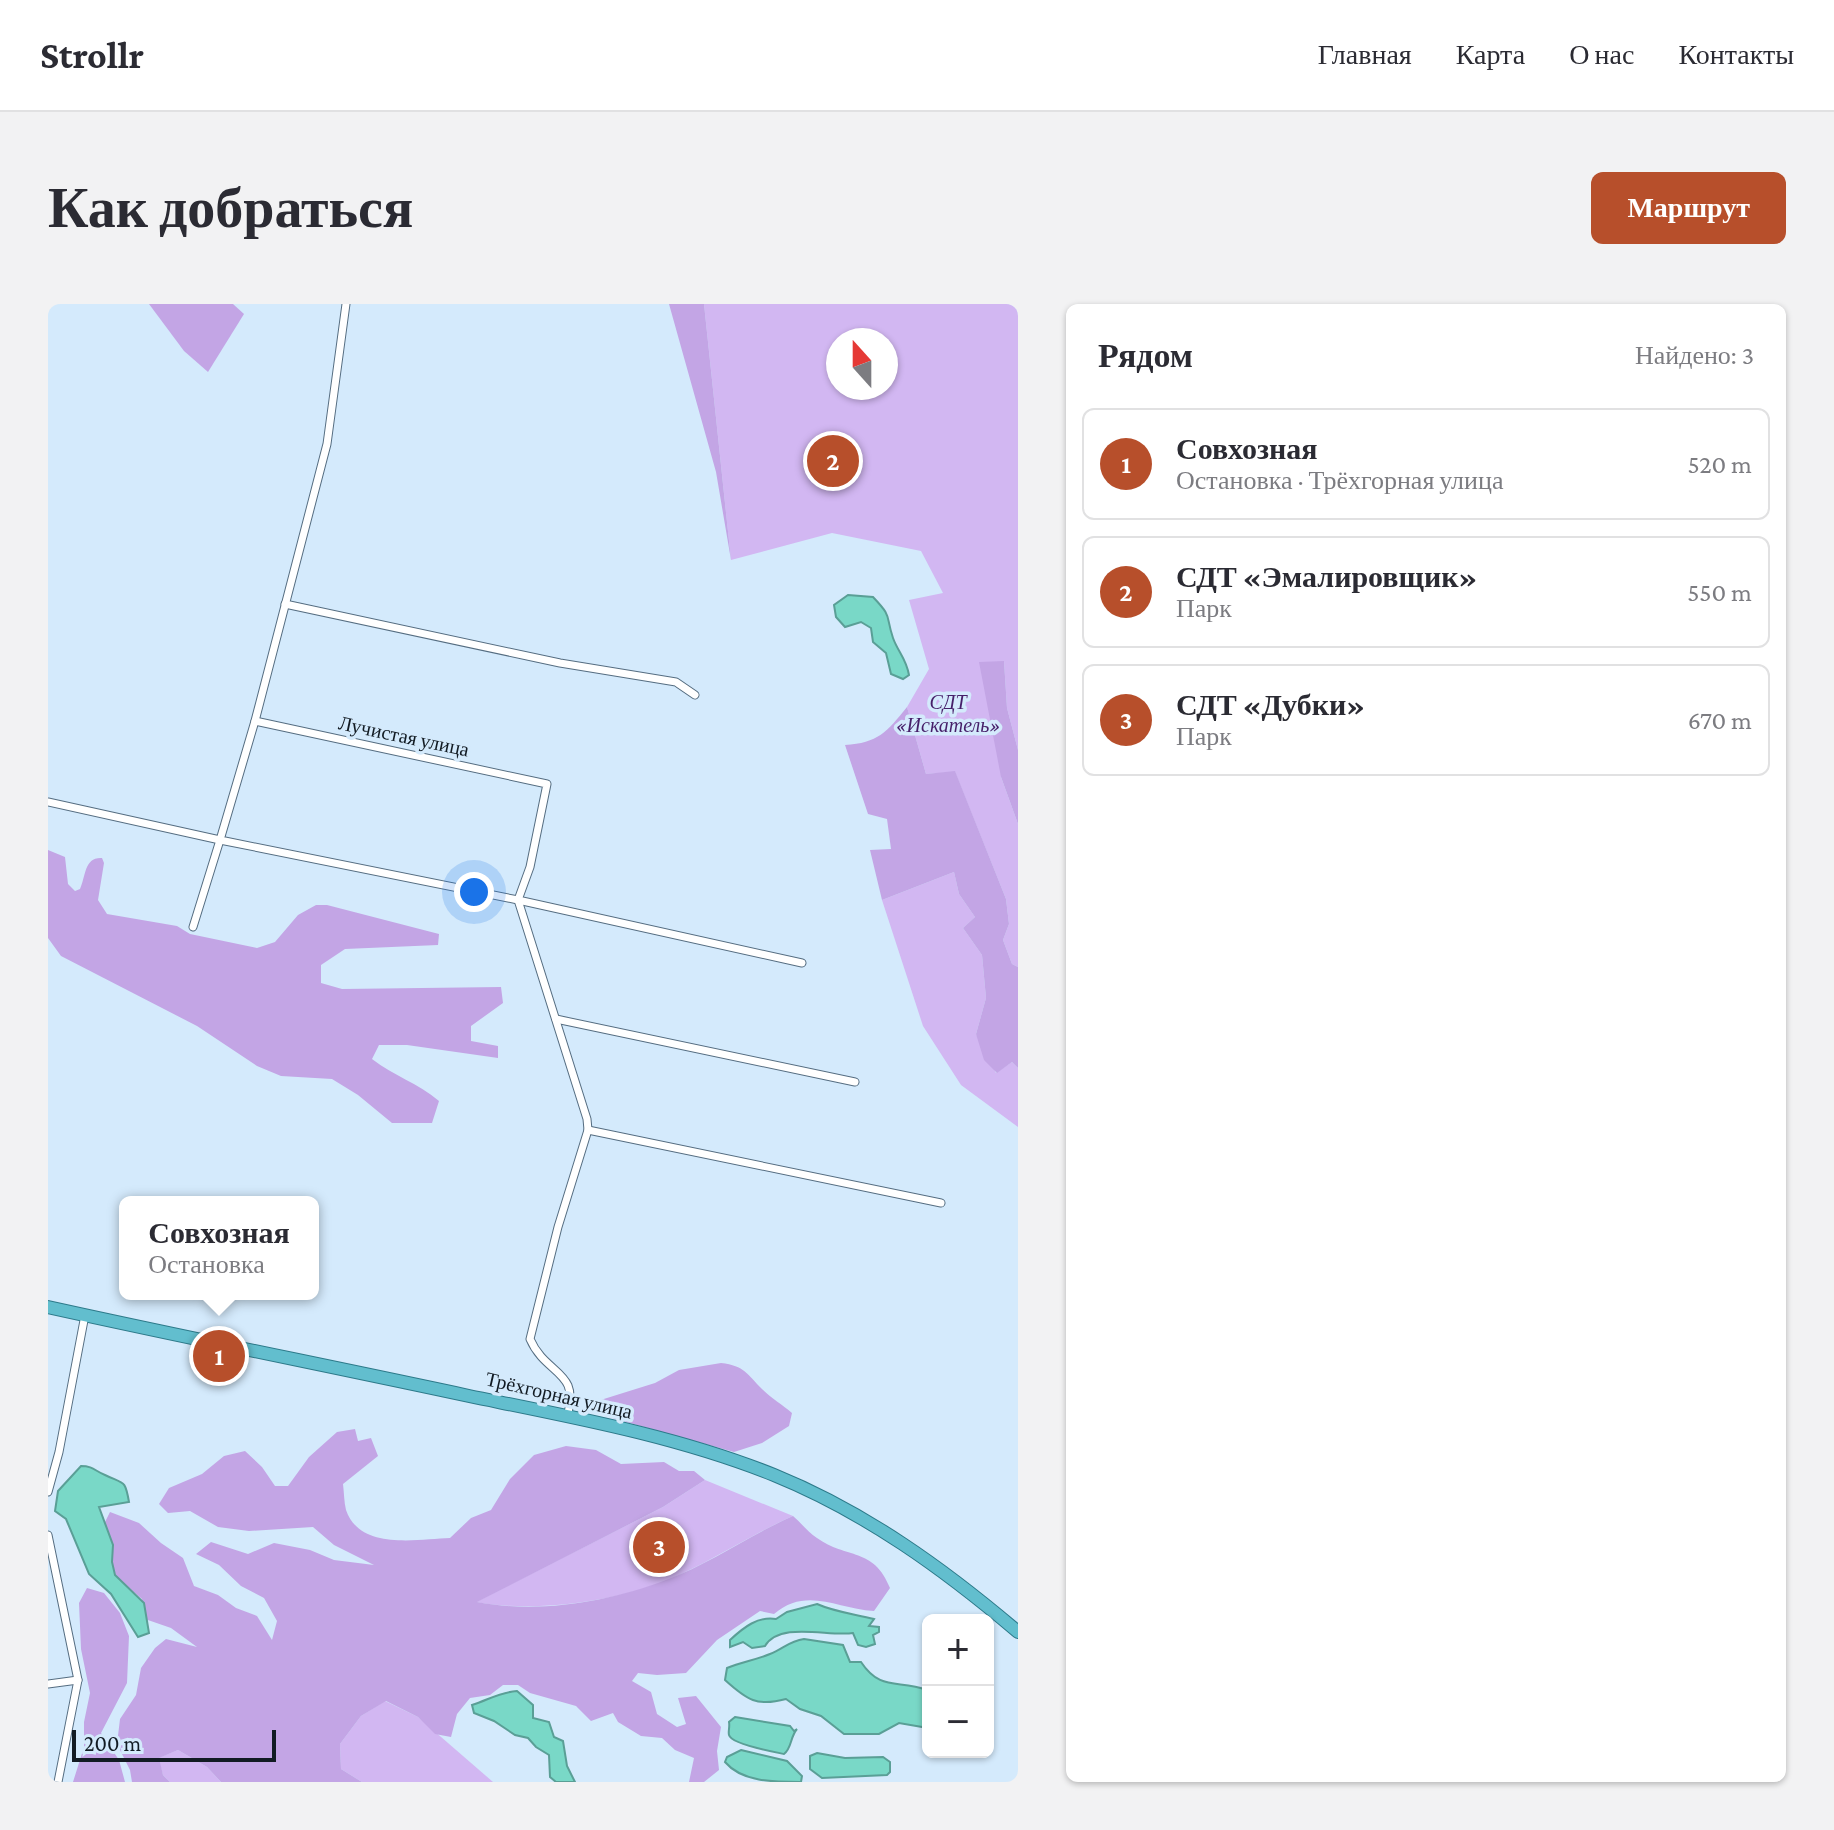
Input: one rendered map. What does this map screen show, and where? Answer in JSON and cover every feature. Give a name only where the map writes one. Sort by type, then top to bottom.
[{"type":"highway","name":"Трёхгорная улица","points":[[48,1307],[567,1416],[688,1446],[776,1476],[900,1541],[965,1587],[1018,1632]]},
{"type":"street","points":[[193,927],[255,721],[327,444],[346,304]]},
{"type":"street","points":[[285,604],[560,663],[676,682],[695,695]]},
{"type":"street","name":"Лучистая улица","points":[[255,721],[547,784],[530,867],[518,900]]},
{"type":"street","points":[[48,802],[802,963]]},
{"type":"street","points":[[518,900],[587,1119],[588,1130],[530,1333],[535,1351],[570,1387],[571,1401],[567,1416]]},
{"type":"street","points":[[556,1019],[855,1082]]},
{"type":"street","points":[[588,1130],[941,1203]]},
{"type":"street","points":[[48,1492],[59,1452],[85,1315]]},
{"type":"street","points":[[48,1535],[78,1680],[71,1729],[58,1782]]},
{"type":"street","points":[[48,1684],[78,1680]]},
{"type":"green space","name":"СДТ «Искатель»","points":[[704,304],[1018,304],[1018,750],[1007,708],[1004,661],[1001,777],[1018,824],[1018,967],[1012,964],[1003,940],[1009,924],[1006,899],[955,772],[926,774],[907,707],[929,669],[909,600],[943,593],[921,551],[832,533],[731,560]]},
{"type":"green space","points":[[954,872],[959,894],[975,917],[963,928],[982,955],[986,998],[976,1034],[996,1073],[1012,1062],[1018,1068],[1018,1127],[961,1085],[923,1026],[882,900]]},
{"type":"green space","points":[[705,1480],[793,1516],[684,1573],[646,1588],[598,1600],[547,1606],[476,1602],[663,1507]]},
{"type":"green space","points":[[385,1701],[418,1717],[493,1782],[362,1782],[341,1769],[340,1744],[361,1716]]},
{"type":"green space","points":[[178,1750],[207,1767],[221,1782],[170,1782],[163,1775],[158,1758]]},
{"type":"shaded area","points":[[149,304],[233,304],[244,314],[208,372],[184,351]]},
{"type":"shaded area","points":[[669,304],[704,304],[731,560],[716,472]]},
{"type":"shaded area","points":[[848,595],[873,597],[883,609],[909,675],[903,679],[891,674],[886,653],[873,642],[871,628],[861,622],[845,627],[836,617],[834,605]]},
{"type":"shaded area","points":[[1004,661],[1007,708],[1018,750],[1018,824],[1001,777],[979,662]]},
{"type":"shaded area","points":[[907,707],[926,774],[955,771],[1006,899],[1009,924],[1003,940],[1012,964],[1018,967],[1018,1068],[1012,1062],[997,1073],[984,1060],[976,1034],[986,998],[982,955],[963,928],[975,917],[959,894],[954,872],[882,900],[870,850],[891,849],[887,819],[868,814],[845,745],[866,742],[881,735]]},
{"type":"shaded area","points":[[48,850],[65,857],[68,884],[75,891],[80,889],[89,864],[102,858],[104,863],[98,900],[107,914],[177,926],[190,934],[257,948],[275,942],[298,915],[316,905],[327,905],[439,934],[438,945],[345,949],[321,965],[321,983],[342,989],[501,987],[503,1003],[471,1026],[471,1041],[498,1046],[498,1058],[407,1045],[379,1045],[372,1059],[439,1101],[432,1123],[392,1123],[358,1095],[332,1079],[281,1076],[257,1066],[197,1026],[61,956],[48,938]]},
{"type":"shaded area","points":[[721,1363],[745,1372],[792,1413],[789,1426],[762,1443],[734,1452],[587,1411],[591,1403],[655,1383],[679,1370]]},
{"type":"shaded area","points":[[355,1429],[358,1441],[371,1438],[378,1456],[343,1484],[346,1510],[353,1523],[364,1532],[391,1540],[450,1538],[471,1518],[491,1510],[510,1479],[534,1455],[566,1446],[596,1450],[621,1464],[664,1462],[679,1471],[694,1471],[705,1480],[663,1507],[477,1602],[524,1607],[573,1604],[644,1588],[714,1558],[793,1516],[814,1536],[868,1560],[876,1566],[890,1588],[874,1611],[810,1600],[798,1601],[774,1614],[760,1611],[717,1640],[686,1673],[638,1673],[632,1681],[651,1692],[657,1714],[677,1727],[686,1724],[678,1698],[696,1696],[721,1727],[717,1751],[719,1770],[704,1782],[689,1782],[694,1758],[675,1750],[662,1738],[641,1736],[618,1722],[613,1713],[591,1721],[576,1706],[530,1693],[518,1685],[503,1685],[490,1695],[470,1698],[457,1714],[451,1737],[435,1734],[418,1717],[386,1701],[361,1716],[340,1744],[341,1769],[362,1782],[221,1782],[207,1767],[178,1750],[159,1758],[163,1775],[170,1782],[132,1782],[130,1770],[117,1744],[120,1719],[136,1695],[141,1668],[155,1648],[166,1639],[197,1647],[171,1628],[145,1619],[142,1599],[111,1573],[104,1524],[110,1512],[139,1523],[183,1558],[194,1586],[257,1616],[272,1640],[277,1621],[264,1598],[241,1586],[219,1565],[196,1554],[211,1542],[248,1554],[274,1543],[310,1550],[334,1560],[374,1565],[334,1545],[313,1527],[249,1531],[218,1527],[190,1511],[168,1513],[159,1504],[169,1488],[202,1474],[224,1456],[245,1451],[262,1467],[275,1486],[288,1486],[309,1457],[337,1432]]},
{"type":"shaded area","points":[[81,1466],[120,1481],[125,1486],[129,1502],[99,1507],[113,1545],[115,1575],[144,1603],[149,1633],[138,1637],[111,1594],[89,1574],[66,1519],[55,1511],[58,1491]]},
{"type":"shaded area","points":[[87,1588],[104,1593],[120,1613],[129,1636],[127,1683],[101,1733],[119,1760],[125,1782],[73,1782],[84,1747],[84,1722],[90,1693],[81,1649],[79,1603]]},
{"type":"shaded area","points":[[817,1604],[874,1619],[869,1626],[879,1627],[879,1632],[873,1635],[875,1644],[866,1647],[858,1645],[853,1633],[793,1632],[772,1638],[765,1646],[752,1648],[743,1642],[730,1647],[730,1640],[752,1624]]},
{"type":"shaded area","points":[[804,1639],[843,1645],[850,1662],[861,1662],[883,1681],[922,1688],[922,1727],[899,1723],[879,1734],[844,1734],[821,1716],[800,1709],[786,1699],[767,1702],[753,1700],[725,1680],[727,1668],[775,1652]]},
{"type":"shaded area","points":[[517,1691],[533,1705],[533,1718],[549,1722],[554,1737],[563,1741],[567,1766],[575,1782],[556,1782],[550,1777],[549,1755],[528,1738],[515,1735],[494,1721],[474,1713],[472,1705]]},
{"type":"shaded area","points":[[735,1717],[790,1726],[794,1731],[797,1729],[784,1754],[732,1738],[729,1722]]},
{"type":"shaded area","points":[[741,1750],[787,1761],[802,1776],[801,1782],[769,1781],[740,1774],[725,1762],[727,1757]]},
{"type":"shaded area","points":[[817,1753],[845,1758],[883,1757],[890,1762],[890,1772],[887,1775],[822,1778],[810,1769],[810,1756]]},
{"type":"place","name":"СДТ «Эмалировщик»","points":[[833,461]]},
{"type":"place","name":"Совхозная","points":[[219,1356]]},
{"type":"place","name":"СДТ «Дубки»","points":[[659,1547]]}]
